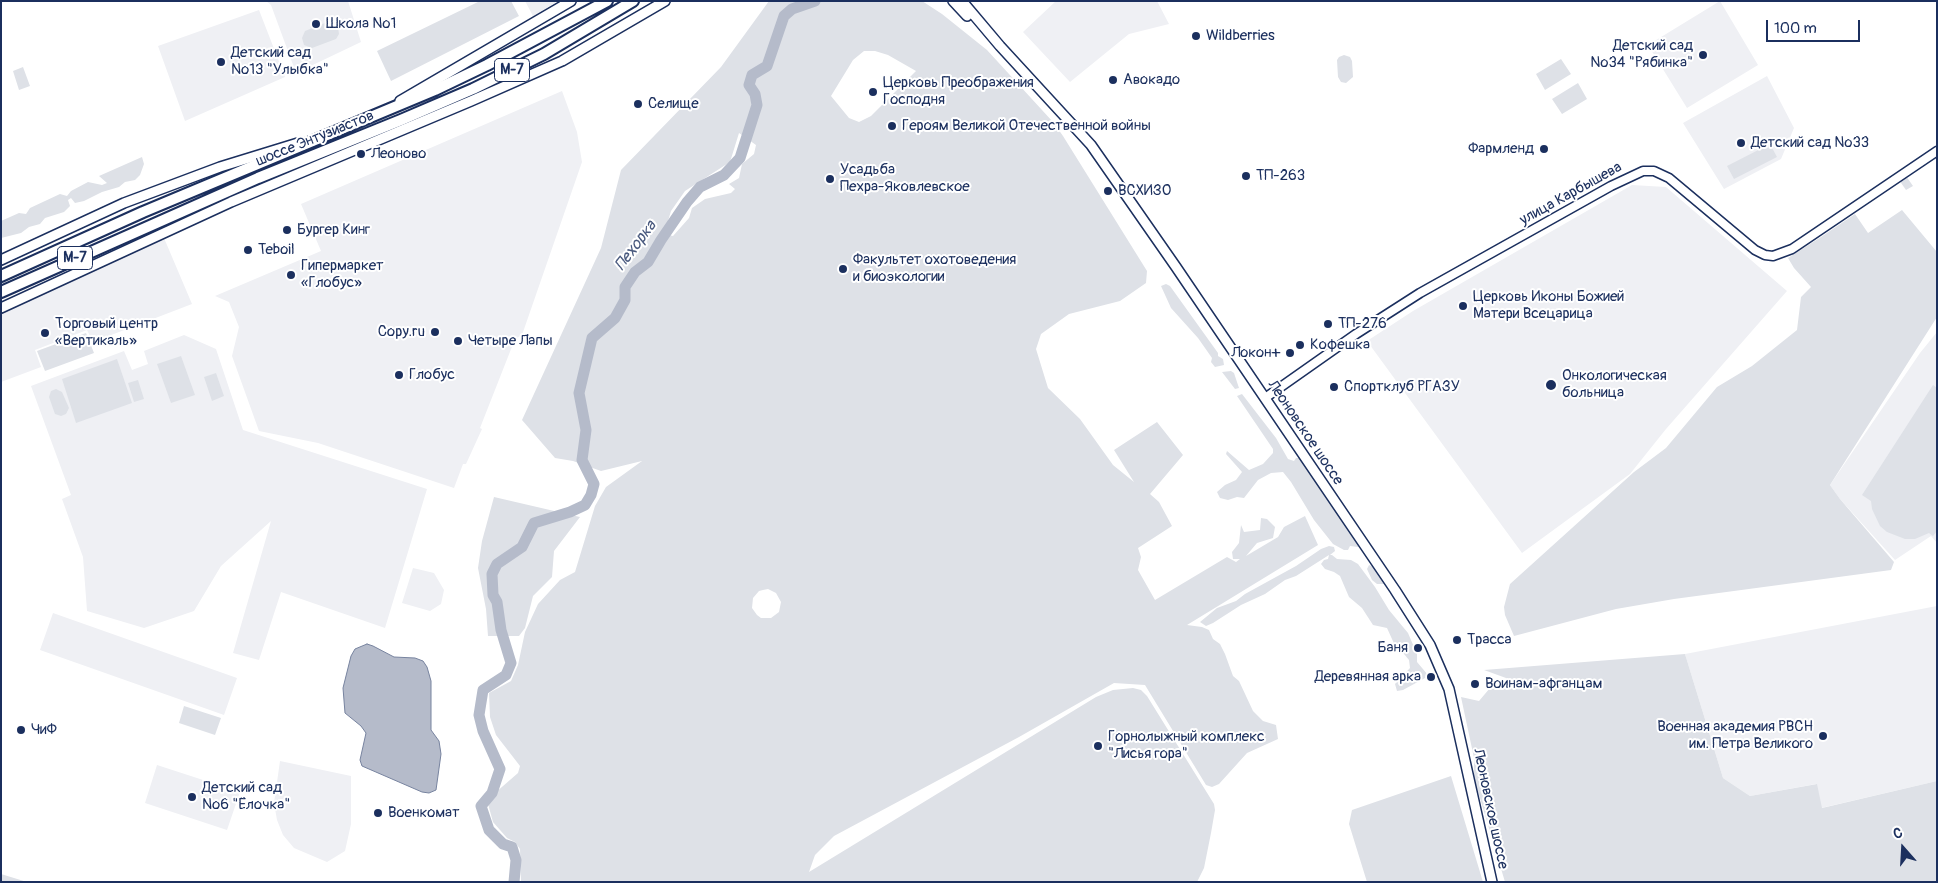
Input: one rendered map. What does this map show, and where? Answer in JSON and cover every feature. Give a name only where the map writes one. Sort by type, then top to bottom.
[{"type":"highway","name":"шоссе Энтузиастов","points":[[1,276],[143,212],[435,90],[487,65],[606,1]]},
{"type":"highway","name":"шоссе Энтузиастов","points":[[1,292],[149,225],[401,120],[482,84],[544,54],[633,1]]},
{"type":"main road","points":[[375,115],[570,1]]},
{"type":"main road","points":[[1,308],[231,202],[562,61],[665,1]]},
{"type":"main road","name":"Леоновское шоссе","points":[[953,1],[1000,46]]},
{"type":"main road","name":"Леоновское шоссе","points":[[962,1],[1000,46],[1091,145],[1265,398],[1395,590],[1435,653],[1449,689],[1492,882]]},
{"type":"main road","points":[[1,260],[132,200],[220,168],[332,133]]},
{"type":"main road","points":[[296,163],[380,140]]},
{"type":"street","name":"улица Карбышева","points":[[1265,398],[1356,334],[1420,293],[1643,170],[1654,171],[1669,178],[1755,250],[1764,255],[1773,256],[1792,249],[1937,151]]},
{"type":"shaded area","name":"Школа №1","points":[[266,1],[348,1],[361,42],[296,73],[271,5]]},
{"type":"shaded area","points":[[480,1],[511,1],[519,16],[391,81],[377,51]]},
{"type":"shaded area","points":[[525,1],[558,1],[533,16]]},
{"type":"shaded area","points":[[769,1],[922,1],[942,14],[987,50],[1053,122],[1147,271],[1146,283],[1120,301],[1069,314],[1041,334],[1036,349],[1048,388],[1080,419],[1113,465],[1134,482],[1114,450],[1157,422],[1183,455],[1150,494],[1159,502],[1172,526],[1138,548],[1141,557],[1138,570],[1155,600],[1227,557],[1236,562],[1240,559],[1233,559],[1232,552],[1239,543],[1241,525],[1244,532],[1260,530],[1261,518],[1267,519],[1275,527],[1273,538],[1257,543],[1246,556],[1278,537],[1284,527],[1305,516],[1318,545],[1187,625],[1209,630],[1213,639],[1220,644],[1233,676],[1239,681],[1253,711],[1263,721],[1276,725],[1278,739],[1247,753],[1219,784],[1212,787],[1206,785],[1145,685],[1114,683],[1019,737],[834,836],[815,855],[809,872],[1096,697],[1113,690],[1133,688],[1141,690],[1147,696],[1214,804],[1215,810],[1204,868],[1197,882],[521,882],[520,849],[493,822],[488,804],[495,793],[518,773],[520,766],[496,735],[490,717],[489,693],[511,681],[518,665],[525,632],[538,604],[560,580],[575,572],[595,506],[606,487],[642,461],[601,471],[573,461],[555,458],[522,420],[601,248],[621,170],[721,67]],"holes":[[[864,51],[875,51],[888,55],[916,71],[871,116],[859,122],[849,118],[831,96],[853,60]],[[739,133],[756,145],[754,154],[742,164],[739,178],[729,184],[735,189],[731,193],[705,199],[692,208],[689,218],[673,236],[664,234],[671,211],[685,191],[730,162]],[[768,589],[776,593],[781,602],[779,612],[771,618],[761,618],[752,608],[753,598],[759,591]]]},
{"type":"shaded area","points":[[1056,1],[1157,1],[1169,24],[1129,34],[1070,82],[1023,32]]},
{"type":"shaded area","name":"Детский сад №34 \"Рябинка\"","points":[[1720,1],[1758,65],[1687,108],[1648,45]]},
{"type":"shaded area","name":"Детский сад №13 \"Улыбка\"","points":[[259,10],[285,77],[185,121],[158,46]]},
{"type":"shaded area","points":[[330,21],[335,22],[338,27],[339,34],[336,39],[312,48],[304,45],[302,38],[305,31]]},
{"type":"shaded area","points":[[1344,55],[1350,57],[1352,61],[1353,77],[1346,83],[1341,82],[1338,77],[1337,60]]},
{"type":"shaded area","points":[[1561,59],[1571,74],[1545,90],[1536,74]]},
{"type":"shaded area","points":[[23,67],[30,86],[19,90],[13,71]]},
{"type":"shaded area","name":"Детский сад №33","points":[[1767,76],[1794,128],[1781,159],[1724,189],[1683,123]]},
{"type":"shaded area","points":[[1578,83],[1587,99],[1562,114],[1552,99]]},
{"type":"shaded area","points":[[562,91],[577,132],[582,162],[522,335],[515,339],[480,428],[482,429],[466,464],[463,464],[454,488],[318,443],[259,431],[232,356],[239,327],[229,302],[215,296],[321,251],[301,204]]},
{"type":"shaded area","points":[[1770,144],[1777,157],[1734,179],[1727,166]]},
{"type":"shaded area","points":[[142,157],[144,164],[140,175],[135,180],[125,182],[119,187],[102,192],[84,201],[75,203],[71,198],[68,200],[70,206],[64,212],[45,218],[40,224],[29,227],[21,233],[1,238],[1,221],[19,213],[26,214],[30,208],[60,194],[67,196],[71,191],[88,182],[102,185],[107,183],[99,176]]},
{"type":"shaded area","points":[[1906,176],[1913,186],[1906,190],[1899,180]]},
{"type":"shaded area","name":"Онкологическая больница","points":[[1632,185],[1666,187],[1787,291],[1666,429],[1630,474],[1522,553],[1367,341],[1413,311]]},
{"type":"shaded area","points":[[1902,210],[1937,252],[1937,317],[1830,485],[1894,562],[1891,570],[1674,599],[1616,609],[1514,636],[1505,615],[1504,607],[1510,584],[1634,472],[1666,448],[1717,387],[1752,366],[1797,330],[1801,297],[1811,287],[1794,268],[1788,258],[1855,214],[1868,233]]},
{"type":"shaded area","points":[[164,238],[192,304],[93,342],[87,330],[35,350],[41,367],[1,382],[1,313]]},
{"type":"shaded area","points":[[1166,284],[1170,286],[1218,353],[1218,356],[1223,359],[1224,365],[1215,367],[1211,362],[1212,358],[1198,338],[1171,308],[1161,286]]},
{"type":"shaded area","points":[[1937,332],[1937,543],[1931,536],[1895,560],[1840,499],[1830,485],[1920,353]]},
{"type":"shaded area","points":[[86,333],[94,353],[45,371],[37,351]]},
{"type":"shaded area","points":[[184,335],[216,349],[243,430],[427,489],[385,628],[281,592],[259,660],[233,653],[271,521],[221,566],[194,611],[144,628],[87,611],[83,557],[62,499],[71,495],[31,386],[124,351],[132,370],[148,364],[144,351]]},
{"type":"shaded area","points":[[181,356],[195,395],[171,403],[157,364]]},
{"type":"shaded area","points":[[117,359],[132,403],[76,423],[62,379]]},
{"type":"shaded area","points":[[1231,371],[1234,373],[1239,388],[1235,389],[1222,372]]},
{"type":"shaded area","points":[[216,373],[224,396],[212,401],[204,377]]},
{"type":"shaded area","points":[[138,380],[144,399],[134,402],[128,383]]},
{"type":"shaded area","points":[[1933,385],[1937,388],[1937,531],[1933,536],[1929,533],[1915,539],[1905,539],[1887,532],[1880,526],[1872,509],[1871,501],[1862,495]]},
{"type":"shaded area","points":[[56,389],[62,392],[69,408],[66,414],[61,416],[55,414],[49,397],[51,391]]},
{"type":"shaded area","points":[[1242,394],[1276,438],[1288,459],[1294,461],[1296,458],[1300,458],[1310,471],[1358,542],[1358,547],[1350,546],[1348,550],[1344,550],[1333,544],[1314,520],[1283,472],[1271,473],[1258,480],[1244,498],[1237,497],[1228,500],[1220,498],[1217,492],[1225,485],[1236,480],[1242,472],[1226,454],[1227,451],[1249,470],[1263,464],[1273,453],[1273,449],[1237,396]]},
{"type":"shaded area","points":[[494,497],[580,517],[554,551],[552,577],[533,596],[525,628],[519,636],[488,636],[486,609],[478,568],[482,541]]},
{"type":"shaded area","points":[[1329,546],[1334,547],[1335,551],[1330,555],[1337,559],[1351,560],[1358,564],[1375,587],[1389,610],[1408,633],[1417,654],[1417,662],[1428,675],[1425,678],[1403,690],[1397,691],[1395,684],[1410,668],[1409,660],[1397,650],[1387,628],[1373,625],[1362,608],[1349,597],[1340,576],[1325,569],[1321,564],[1324,560],[1328,559],[1329,555],[1213,623],[1206,626],[1200,622],[1217,608],[1236,601]]},
{"type":"shaded area","points":[[1369,565],[1376,568],[1384,584],[1377,584],[1372,580],[1367,569]]},
{"type":"shaded area","points":[[413,568],[434,573],[444,590],[441,604],[430,611],[402,603]]},
{"type":"shaded area","name":"Военная академия РВСН им. Петра Великого","points":[[1937,606],[1937,781],[1821,808],[1816,784],[1750,796],[1723,778],[1685,654]]},
{"type":"shaded area","points":[[53,613],[237,678],[224,715],[40,650]]},
{"type":"shaded area","points":[[1685,654],[1723,778],[1750,796],[1817,784],[1822,808],[1937,781],[1937,882],[1505,882],[1474,778],[1474,758],[1461,697],[1479,701],[1490,688],[1503,690],[1506,678],[1484,670]]},
{"type":"shaded area","points":[[184,706],[221,718],[215,735],[179,723]]},
{"type":"shaded area","points":[[280,761],[351,776],[351,824],[345,851],[327,862],[294,848],[283,835],[277,820],[274,803]]},
{"type":"shaded area","name":"Детский сад №6 \"Ёлочка\"","points":[[157,765],[240,792],[227,830],[145,803]]},
{"type":"shaded area","points":[[1451,776],[1483,882],[1367,882],[1349,824],[1352,810]]},
{"type":"shaded area","points":[[1,874],[27,882],[1,882]]},
{"type":"water","points":[[367,644],[394,657],[415,658],[423,661],[427,667],[431,681],[431,730],[439,741],[441,754],[436,790],[429,793],[422,792],[362,766],[360,760],[366,733],[361,726],[345,713],[343,688],[351,656],[355,649]]},
{"type":"waterway","name":"Пехорка","points":[[514,882],[516,860],[512,847],[503,844],[489,830],[481,806],[492,793],[500,769],[483,731],[479,715],[483,690],[506,675],[511,663],[501,630],[497,602],[493,595],[492,574],[497,564],[522,547],[534,523],[570,512],[585,505],[591,495],[594,484],[582,460],[586,430],[579,393],[592,338],[615,318],[625,300],[625,287],[635,272],[648,262],[687,202],[700,187],[724,175],[740,158],[757,105],[755,94],[749,85],[752,75],[767,66],[784,16],[792,9],[815,1]]},
{"type":"place","name":"Школа №1","points":[[316,24]]},
{"type":"place","name":"Wildberries","points":[[1196,36]]},
{"type":"place","name":"Детский сад №34 \"Рябинка\"","points":[[1703,55]]},
{"type":"place","name":"Детский сад №13 \"Улыбка\"","points":[[221,62]]},
{"type":"place","name":"Авокадо","points":[[1113,80]]},
{"type":"place","name":"Церковь Преображения Господня","points":[[873,92]]},
{"type":"place","name":"Селище","points":[[638,104]]},
{"type":"place","name":"Героям Великой Отечественной войны","points":[[892,126]]},
{"type":"place","name":"Детский сад №33","points":[[1741,143]]},
{"type":"place","name":"Фармленд","points":[[1544,149]]},
{"type":"place","name":"Леоново","points":[[361,154]]},
{"type":"place","name":"ТП-263","points":[[1246,176]]},
{"type":"place","name":"Усадьба Пехра-Яковлевское","points":[[830,179]]},
{"type":"place","name":"ВСХИЗО","points":[[1108,191]]},
{"type":"place","name":"Бургер Кинг","points":[[287,230]]},
{"type":"place","name":"Teboil","points":[[248,250]]},
{"type":"place","name":"Факультет охотоведения и биоэкологии","points":[[843,269]]},
{"type":"place","name":"Гипермаркет «Глобус»","points":[[291,275]]},
{"type":"place","name":"Церковь Иконы Божией Матери Всецарица","points":[[1463,306]]},
{"type":"place","name":"ТП-276","points":[[1328,324]]},
{"type":"place","name":"Copy.ru","points":[[435,332]]},
{"type":"place","name":"Торговый центр «Вертикаль»","points":[[45,333]]},
{"type":"place","name":"Четыре Лапы","points":[[458,341]]},
{"type":"place","name":"Кофешка","points":[[1300,345]]},
{"type":"place","name":"Локон+","points":[[1290,353]]},
{"type":"place","name":"Глобус","points":[[399,375]]},
{"type":"place","name":"Онкологическая больница","points":[[1551,385]]},
{"type":"place","name":"Спортклуб РГАЗУ","points":[[1334,387]]},
{"type":"place","name":"Трасса","points":[[1457,640]]},
{"type":"place","name":"Баня","points":[[1418,648]]},
{"type":"place","name":"Деревянная арка","points":[[1431,677]]},
{"type":"place","name":"Воинам-афганцам","points":[[1475,684]]},
{"type":"place","name":"ЧиФ","points":[[21,730]]},
{"type":"place","name":"Военная академия РВСН им. Петра Великого","points":[[1823,736]]},
{"type":"place","name":"Горнолыжный комплекс \"Лисья гора\"","points":[[1098,746]]},
{"type":"place","name":"Детский сад №6 \"Ёлочка\"","points":[[192,797]]},
{"type":"place","name":"Военкомат","points":[[378,813]]}]
